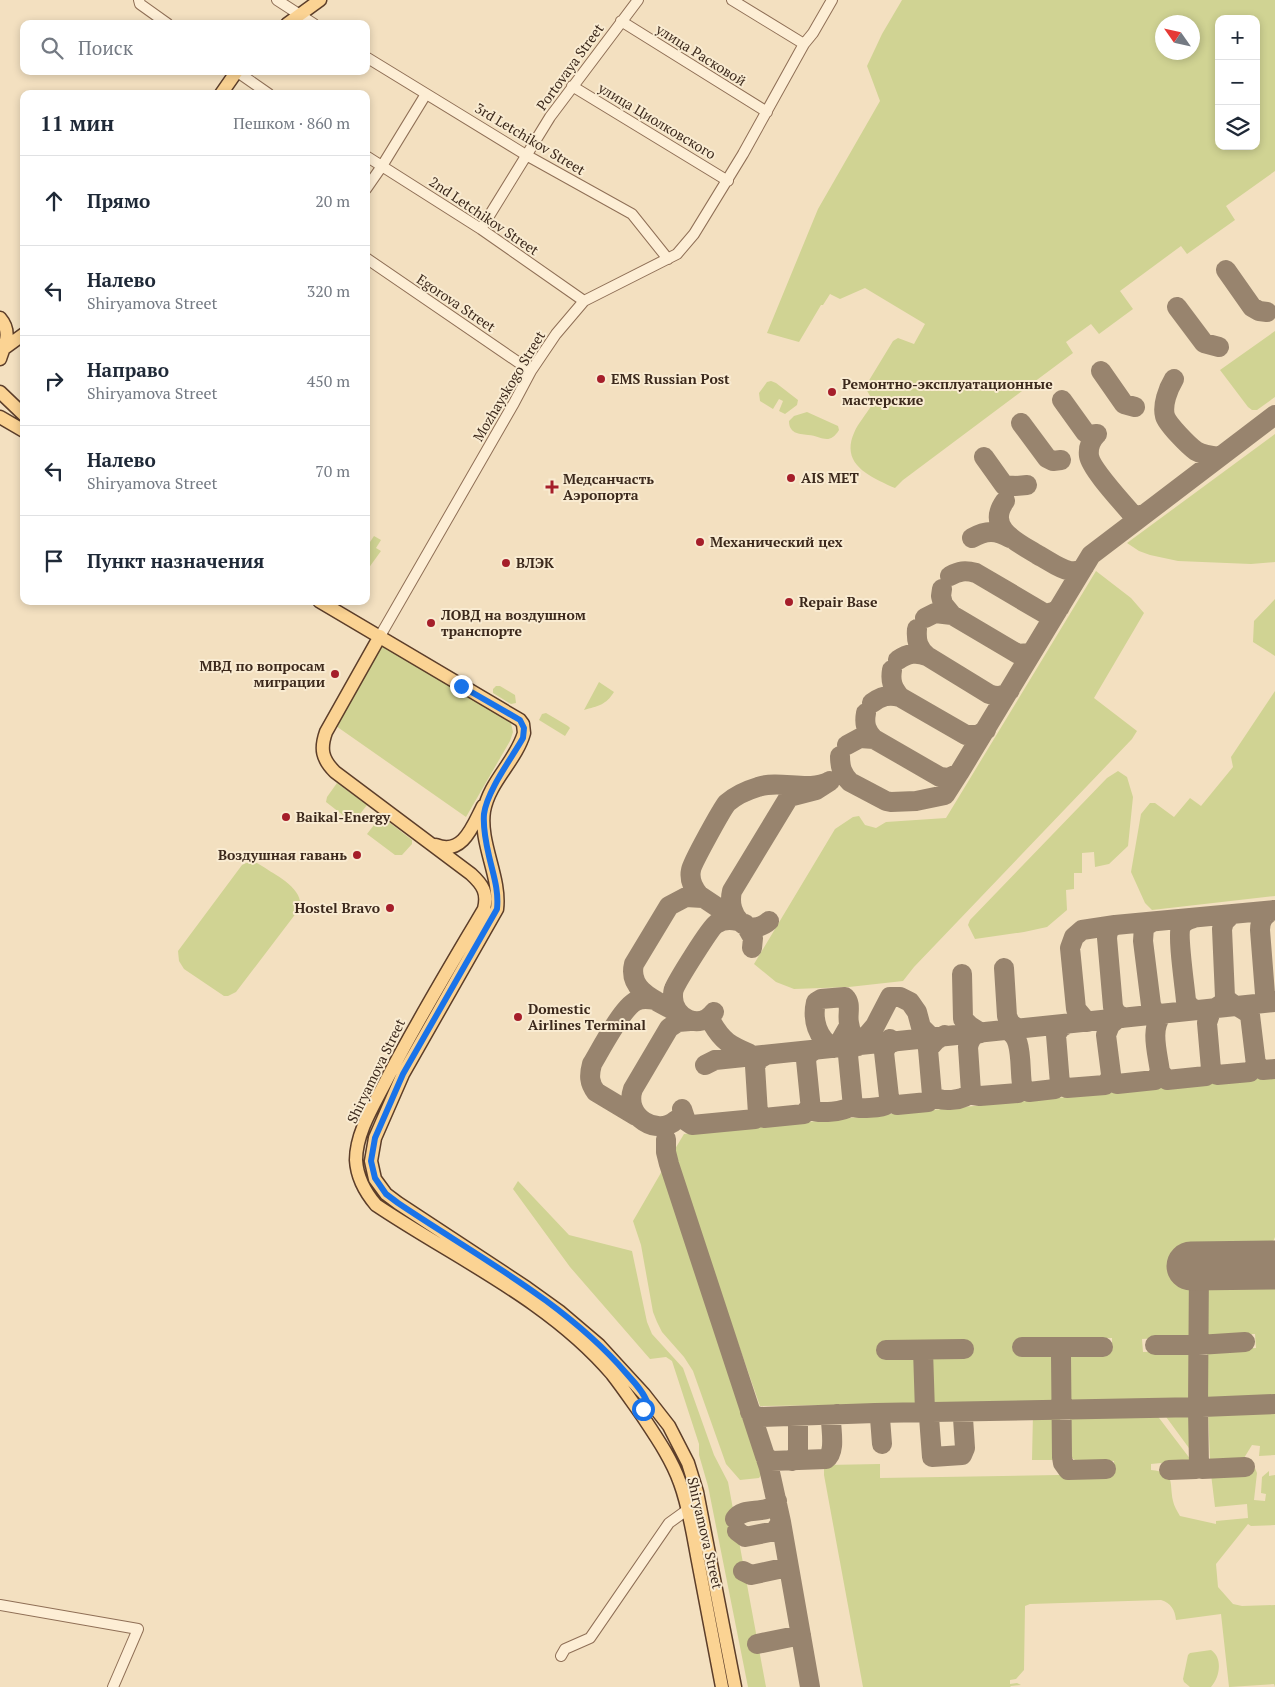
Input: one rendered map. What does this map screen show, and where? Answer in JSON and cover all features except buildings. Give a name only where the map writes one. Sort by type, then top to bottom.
[{"type":"main road","points":[[293,20],[320,0]]},
{"type":"main road","points":[[224,90],[233,75]]},
{"type":"main road","points":[[0,316],[20,326]]},
{"type":"main road","points":[[0,316],[6,324],[7,334],[1,353]]},
{"type":"main road","points":[[1,353],[20,337]]},
{"type":"main road","points":[[0,392],[20,411]]},
{"type":"main road","points":[[0,417],[20,429]]},
{"type":"main road","name":"Shiryamova Street","points":[[326,605],[520,720],[523,724],[524,733],[523,738],[486,803],[484,818],[488,854],[496,884],[497,909],[403,1074],[375,1138],[372,1152],[372,1171],[379,1186],[386,1194],[559,1311],[599,1345],[661,1415],[676,1439],[688,1464],[697,1492],[735,1687]]},
{"type":"main road","name":"Shiryamova Street","points":[[380,636],[326,732],[322,741],[323,758],[335,772],[479,881],[484,889],[486,901],[484,909],[415,1026],[372,1108],[362,1132],[356,1159],[361,1182],[366,1193],[376,1205],[466,1261],[555,1321],[596,1358],[612,1375],[631,1401],[663,1450],[681,1485],[722,1687]]},
{"type":"main road","points":[[427,840],[444,848],[451,848],[464,839],[492,791]]},
{"type":"main road","points":[[631,1401],[642,1408],[649,1404],[639,1388]]},
{"type":"main road","points":[[663,1450],[661,1442],[665,1436],[671,1435],[676,1439]]},
{"type":"street","points":[[277,0],[308,20]]},
{"type":"street","name":"Portovaya Street","points":[[481,229],[550,117],[638,0]]},
{"type":"street","points":[[732,0],[804,44]]},
{"type":"street","name":"Mozhayskogo Street","points":[[380,636],[531,371],[556,334],[584,301],[677,254],[694,234],[728,181],[804,44],[813,33],[832,0]]},
{"type":"street","points":[[140,2],[163,20]]},
{"type":"street","name":"улица Расковой","points":[[621,22],[766,112]]},
{"type":"street","name":"3rd Letchikov Street","points":[[370,59],[526,154],[632,214],[668,259]]},
{"type":"street","points":[[242,75],[263,90]]},
{"type":"street","name":"улица Циолковского","points":[[572,86],[728,181]]},
{"type":"street","points":[[370,183],[426,94]]},
{"type":"street","name":"2nd Letchikov Street","points":[[370,158],[481,229],[584,301]]},
{"type":"street","name":"Egorova Street","points":[[370,261],[531,371]]},
{"type":"street","points":[[560,1656],[565,1649],[590,1638],[669,1523],[687,1510]]},
{"type":"street","points":[[0,1605],[138,1629],[113,1687]]},
{"type":"green space","points":[[902,0],[1275,0],[1275,171],[1226,206],[1235,220],[1187,254],[1181,246],[1120,291],[1133,309],[1099,334],[1091,324],[1066,342],[1073,353],[903,480],[895,488],[868,474],[854,462],[851,454],[851,444],[856,429],[871,406],[870,396],[865,387],[893,341],[898,338],[914,344],[925,324],[865,288],[840,299],[830,294],[823,305],[821,305],[799,342],[767,333],[818,209],[880,101],[867,66],[882,34]]},
{"type":"green space","points":[[1275,331],[1275,397],[1257,410],[1252,410],[1220,370]]},
{"type":"green space","points":[[771,381],[798,400],[797,405],[785,414],[779,411],[783,401],[779,399],[773,409],[760,401],[759,393],[767,382]]},
{"type":"green space","points":[[807,412],[838,426],[839,430],[832,438],[825,439],[792,430],[789,421],[794,416]]},
{"type":"green space","points":[[1275,434],[1275,562],[1251,564],[1178,561],[1150,555],[1139,551],[1127,543]]},
{"type":"green space","points":[[374,536],[381,540],[376,548],[381,551],[370,566],[370,542]]},
{"type":"green space","points":[[1096,571],[1131,598],[1144,613],[1094,698],[1137,731],[1132,739],[914,967],[903,981],[849,987],[794,989],[776,982],[754,964],[835,829],[853,817],[859,816],[865,825],[876,828],[886,822],[946,818]]},
{"type":"green space","points":[[1275,599],[1275,656],[1253,642],[1254,621]]},
{"type":"green space","points":[[382,643],[510,719],[513,732],[510,741],[466,817],[336,726]]},
{"type":"green space","points":[[599,682],[614,692],[605,702],[584,710]]},
{"type":"green space","points":[[496,686],[500,686],[515,695],[516,703],[511,704],[493,693],[493,689]]},
{"type":"green space","points":[[1275,691],[1275,896],[1152,910],[1145,903],[1131,872],[1141,814],[1150,803],[1155,803],[1174,817],[1190,798],[1201,806],[1233,767],[1231,757]]},
{"type":"green space","points":[[546,713],[570,728],[565,736],[539,720],[542,714]]},
{"type":"green space","points":[[1118,771],[1127,777],[1133,797],[1128,846],[1109,864],[1095,867],[1094,852],[1082,853],[1082,873],[1074,873],[1074,889],[1066,890],[1067,910],[1047,927],[975,939],[968,925],[970,920],[1107,778]]},
{"type":"green space","points":[[337,783],[367,805],[353,823],[326,802],[327,797]]},
{"type":"green space","points":[[381,816],[412,840],[412,844],[402,855],[395,855],[367,834]]},
{"type":"green space","points":[[257,863],[293,888],[298,894],[300,908],[236,992],[224,996],[184,969],[179,961],[178,951],[242,865]]},
{"type":"green space","points":[[1275,1077],[1275,1237],[1270,1249],[1174,1252],[1174,1270],[1196,1270],[1195,1336],[1142,1339],[1143,1352],[1195,1351],[1196,1398],[1075,1402],[1069,1398],[1068,1352],[1112,1352],[1112,1338],[1017,1340],[1017,1353],[1060,1352],[1060,1396],[1055,1402],[930,1405],[926,1356],[971,1354],[970,1342],[880,1344],[880,1357],[919,1357],[922,1404],[760,1406],[672,1154],[684,1134]]},
{"type":"green space","points":[[662,1171],[763,1472],[759,1478],[740,1480],[726,1464],[693,1371],[684,1357],[662,1332],[653,1312],[641,1245],[633,1221]]},
{"type":"green space","points":[[518,1181],[569,1235],[632,1251],[647,1322],[652,1334],[683,1368],[714,1455],[728,1482],[766,1687],[748,1687],[708,1486],[699,1455],[699,1444],[672,1361],[666,1357],[650,1359],[570,1267],[513,1189]]},
{"type":"green space","points":[[1275,1281],[1275,1397],[1207,1398],[1207,1350],[1256,1348],[1255,1334],[1207,1335],[1207,1289],[1211,1282]]},
{"type":"green space","points":[[1275,1407],[1275,1455],[1259,1456],[1260,1446],[1252,1445],[1244,1458],[1210,1459],[1208,1410]]},
{"type":"green space","points":[[1193,1409],[1196,1412],[1197,1459],[1161,1410]]},
{"type":"green space","points":[[1153,1410],[1191,1460],[1151,1464],[1151,1470],[1164,1473],[1170,1479],[1173,1503],[1180,1516],[1216,1524],[1216,1521],[1248,1518],[1247,1504],[1215,1507],[1211,1474],[1255,1468],[1257,1473],[1254,1500],[1265,1501],[1266,1494],[1261,1493],[1262,1477],[1269,1471],[1269,1476],[1275,1475],[1275,1525],[1251,1526],[1248,1524],[1216,1564],[1218,1587],[1233,1604],[1242,1606],[1275,1605],[1275,1687],[1274,1684],[1229,1687],[1221,1614],[1176,1620],[1172,1607],[1161,1600],[1030,1604],[1025,1606],[1024,1670],[1016,1679],[1010,1680],[1010,1684],[1017,1683],[1021,1685],[1010,1687],[863,1687],[824,1475],[826,1465],[880,1464],[880,1478],[1113,1474],[1114,1461],[1077,1461],[1070,1457],[1070,1417],[1074,1412]]},
{"type":"green space","points":[[1055,1412],[1060,1415],[1061,1456],[1056,1460],[1032,1460],[1033,1413]]},
{"type":"green space","points":[[1211,1650],[1215,1653],[1219,1663],[1214,1683],[1211,1687],[1190,1687],[1183,1679],[1188,1655],[1190,1653]]},
{"type":"taxiway","points":[[1226,270],[1252,307],[1259,311],[1267,312]]},
{"type":"taxiway","points":[[1177,307],[1204,343],[1219,347]]},
{"type":"taxiway","points":[[1101,371],[1124,404],[1135,407]]},
{"type":"taxiway","points":[[1174,379],[1165,402],[1164,412],[1167,420],[1188,445],[1196,451],[1219,457]]},
{"type":"taxiway","points":[[1062,400],[1085,432],[1089,435],[1097,434]]},
{"type":"taxiway","points":[[840,756],[842,770],[850,782],[886,801],[916,801],[945,795],[1091,555],[1275,415]]},
{"type":"taxiway","points":[[1021,423],[1047,458],[1053,461],[1061,460]]},
{"type":"taxiway","points":[[1097,434],[1090,447],[1089,456],[1091,462],[1132,514],[1141,516]]},
{"type":"taxiway","points":[[984,457],[1004,485],[1027,485]]},
{"type":"taxiway","points":[[1005,501],[1000,511],[999,520],[1007,534],[1014,540],[1066,570],[1076,571],[1084,567]]},
{"type":"taxiway","points":[[972,538],[991,532],[1010,538]]},
{"type":"taxiway","points":[[950,576],[962,572],[976,573],[1044,613],[1053,612],[1060,607]]},
{"type":"taxiway","points":[[942,589],[943,604],[952,615],[1018,654],[1030,653],[1034,649]]},
{"type":"taxiway","points":[[925,618],[935,613],[952,615]]},
{"type":"taxiway","points":[[917,629],[918,644],[927,656]]},
{"type":"taxiway","points":[[898,660],[912,654],[927,656],[989,694],[1000,696],[1010,690]]},
{"type":"taxiway","points":[[892,670],[891,678],[893,685],[900,697]]},
{"type":"taxiway","points":[[872,703],[885,696],[900,697],[966,735],[978,735],[986,730]]},
{"type":"taxiway","points":[[866,713],[866,727],[874,739]]},
{"type":"taxiway","points":[[847,745],[860,738],[874,739],[940,777],[948,778],[959,773]]},
{"type":"taxiway","points":[[738,921],[699,895],[693,887],[691,880],[691,870],[696,857],[724,807],[734,798],[758,787],[776,784],[813,786],[830,781],[816,790],[789,797],[732,891],[732,909],[740,922],[746,926],[754,927],[761,926],[769,921]]},
{"type":"taxiway","points":[[680,1014],[640,989],[635,982],[633,974],[634,964],[669,906],[686,897],[703,898]]},
{"type":"taxiway","points":[[1273,910],[1263,918],[1260,930],[1265,994],[1267,998],[1274,1002]]},
{"type":"taxiway","points":[[1087,1022],[1076,1009],[1070,948],[1074,937],[1082,930],[1115,925],[1275,910]]},
{"type":"taxiway","points":[[1232,914],[1224,922],[1222,929],[1225,997],[1250,1015],[1256,1065],[1263,1070],[1275,1069]]},
{"type":"taxiway","points":[[1194,918],[1181,926],[1180,940],[1186,1001],[1190,1007],[1196,1010]]},
{"type":"taxiway","points":[[714,1012],[702,1021],[695,1021],[682,1016],[674,1004],[674,990],[694,955],[716,924],[724,920],[738,921]]},
{"type":"taxiway","points":[[1152,922],[1144,927],[1143,941],[1151,1005],[1154,1011],[1160,1014]]},
{"type":"taxiway","points":[[745,924],[753,938],[752,948]]},
{"type":"taxiway","points":[[1115,925],[1108,930],[1107,938],[1113,1007],[1116,1013],[1123,1018]]},
{"type":"taxiway","points":[[1004,968],[1007,1016],[1010,1023],[1018,1029]]},
{"type":"taxiway","points":[[962,974],[963,1019],[981,1033],[972,1037],[968,1047],[971,1092],[973,1095],[980,1096],[1018,1093],[1022,1086]]},
{"type":"taxiway","points":[[849,1026],[834,1048],[828,1044],[820,1034],[815,1022],[816,1002],[821,999],[845,997],[849,1009],[850,1029],[858,1046],[875,1026],[890,997],[900,997],[910,1002],[917,1012],[921,1027],[932,1038]]},
{"type":"taxiway","points":[[636,1116],[596,1092],[590,1079],[590,1072],[592,1064],[612,1030],[630,1005],[638,1000],[655,1000]]},
{"type":"taxiway","points":[[705,1065],[715,1060],[1275,1002]]},
{"type":"taxiway","points":[[1223,1003],[1211,1011],[1207,1023],[1211,1069],[1217,1075],[1250,1072],[1256,1065]]},
{"type":"taxiway","points":[[1163,1014],[1156,1026],[1155,1034],[1160,1072],[1167,1080],[1206,1076],[1211,1069]]},
{"type":"taxiway","points":[[1117,1019],[1110,1025],[1106,1035],[1112,1082],[1117,1084],[1155,1080],[1160,1072]]},
{"type":"taxiway","points":[[676,1120],[669,1125],[652,1125],[637,1116],[631,1099],[633,1089],[669,1028],[678,1022],[690,1021]]},
{"type":"taxiway","points":[[712,1023],[720,1035],[728,1042],[752,1057]]},
{"type":"taxiway","points":[[1003,1030],[1010,1032],[1015,1037],[1020,1054],[1023,1089],[1029,1092],[1055,1089],[1060,1084],[1056,1035],[1060,1028],[1067,1024]]},
{"type":"taxiway","points":[[945,1035],[936,1040],[928,1049],[932,1095],[936,1098],[952,1100],[968,1095],[971,1092]]},
{"type":"taxiway","points":[[890,1039],[894,1042],[888,1044],[884,1052],[891,1102],[897,1105],[928,1102],[932,1095]]},
{"type":"taxiway","points":[[856,1046],[850,1050],[848,1055],[853,1107],[870,1108],[884,1106],[888,1103],[889,1097]]},
{"type":"taxiway","points":[[815,1050],[809,1053],[806,1060],[811,1110],[832,1112],[852,1105]]},
{"type":"taxiway","points":[[766,1055],[759,1059],[755,1066],[758,1114],[764,1118],[804,1114],[809,1108]]},
{"type":"taxiway","points":[[1060,1084],[1067,1088],[1105,1085],[1110,1079]]},
{"type":"taxiway","points":[[682,1109],[686,1121],[692,1125],[755,1119],[758,1114]]},
{"type":"taxiway","points":[[666,1139],[666,1152],[669,1164],[769,1468],[781,1522],[810,1687]]},
{"type":"taxiway","points":[[1271,1265],[1275,1257]]},
{"type":"taxiway","points":[[1199,1266],[1199,1467],[1202,1469],[1245,1467]]},
{"type":"taxiway","points":[[1155,1345],[1245,1342]]},
{"type":"taxiway","points":[[1022,1347],[1103,1347]]},
{"type":"taxiway","points":[[1064,1348],[1061,1356],[1063,1463],[1068,1470],[1106,1469]]},
{"type":"taxiway","points":[[886,1350],[964,1349]]},
{"type":"taxiway","points":[[923,1350],[925,1412]]},
{"type":"taxiway","points":[[750,1412],[760,1417],[1275,1404]]},
{"type":"taxiway","points":[[936,1412],[932,1413],[929,1417],[932,1457],[962,1455],[965,1448],[963,1418],[969,1412]]},
{"type":"taxiway","points":[[875,1413],[880,1418],[882,1444]]},
{"type":"taxiway","points":[[765,1456],[771,1461],[826,1459],[832,1446],[831,1419],[837,1414]]},
{"type":"taxiway","points":[[792,1461],[798,1453],[798,1420],[801,1416]]},
{"type":"taxiway","points":[[1169,1470],[1196,1469],[1199,1467]]},
{"type":"taxiway","points":[[735,1519],[744,1513],[768,1509],[777,1501]]},
{"type":"taxiway","points":[[737,1531],[745,1537],[775,1531],[781,1522]]},
{"type":"taxiway","points":[[743,1571],[751,1575],[788,1567]]},
{"type":"taxiway","points":[[757,1644],[801,1635]]},
{"type":"runway","points":[[1191,1266],[1275,1265]]},
{"type":"place","name":"EMS Russian Рost","points":[[601,379]]},
{"type":"place","name":"Ремонтно-эксплуатационные мастерские","points":[[832,392]]},
{"type":"place","name":"AIS MET","points":[[791,478]]},
{"type":"place","name":"Медсанчасть Аэропорта","points":[[552,487]]},
{"type":"place","name":"Механический цех","points":[[700,542]]},
{"type":"place","name":"ВЛЭК","points":[[506,563]]},
{"type":"place","name":"Repair Base","points":[[789,602]]},
{"type":"place","name":"ЛОВД на воздушном транспорте","points":[[431,623]]},
{"type":"place","name":"МВД по вопросам миграции","points":[[335,674]]},
{"type":"place","name":"Baikal-Energy","points":[[286,817]]},
{"type":"place","name":"Воздушная гавань","points":[[357,855]]},
{"type":"place","name":"Hostel Bravo","points":[[390,908]]},
{"type":"place","name":"Domestic Airlines Terminal","points":[[518,1017]]},
{"type":"route","points":[[461,686],[520,720],[524,728],[523,738],[492,791],[484,812],[488,854],[496,884],[497,909],[403,1074],[375,1138],[371,1161],[372,1171],[379,1186],[386,1194],[527,1288],[582,1330],[616,1362],[639,1388],[649,1404],[643,1409]]}]
